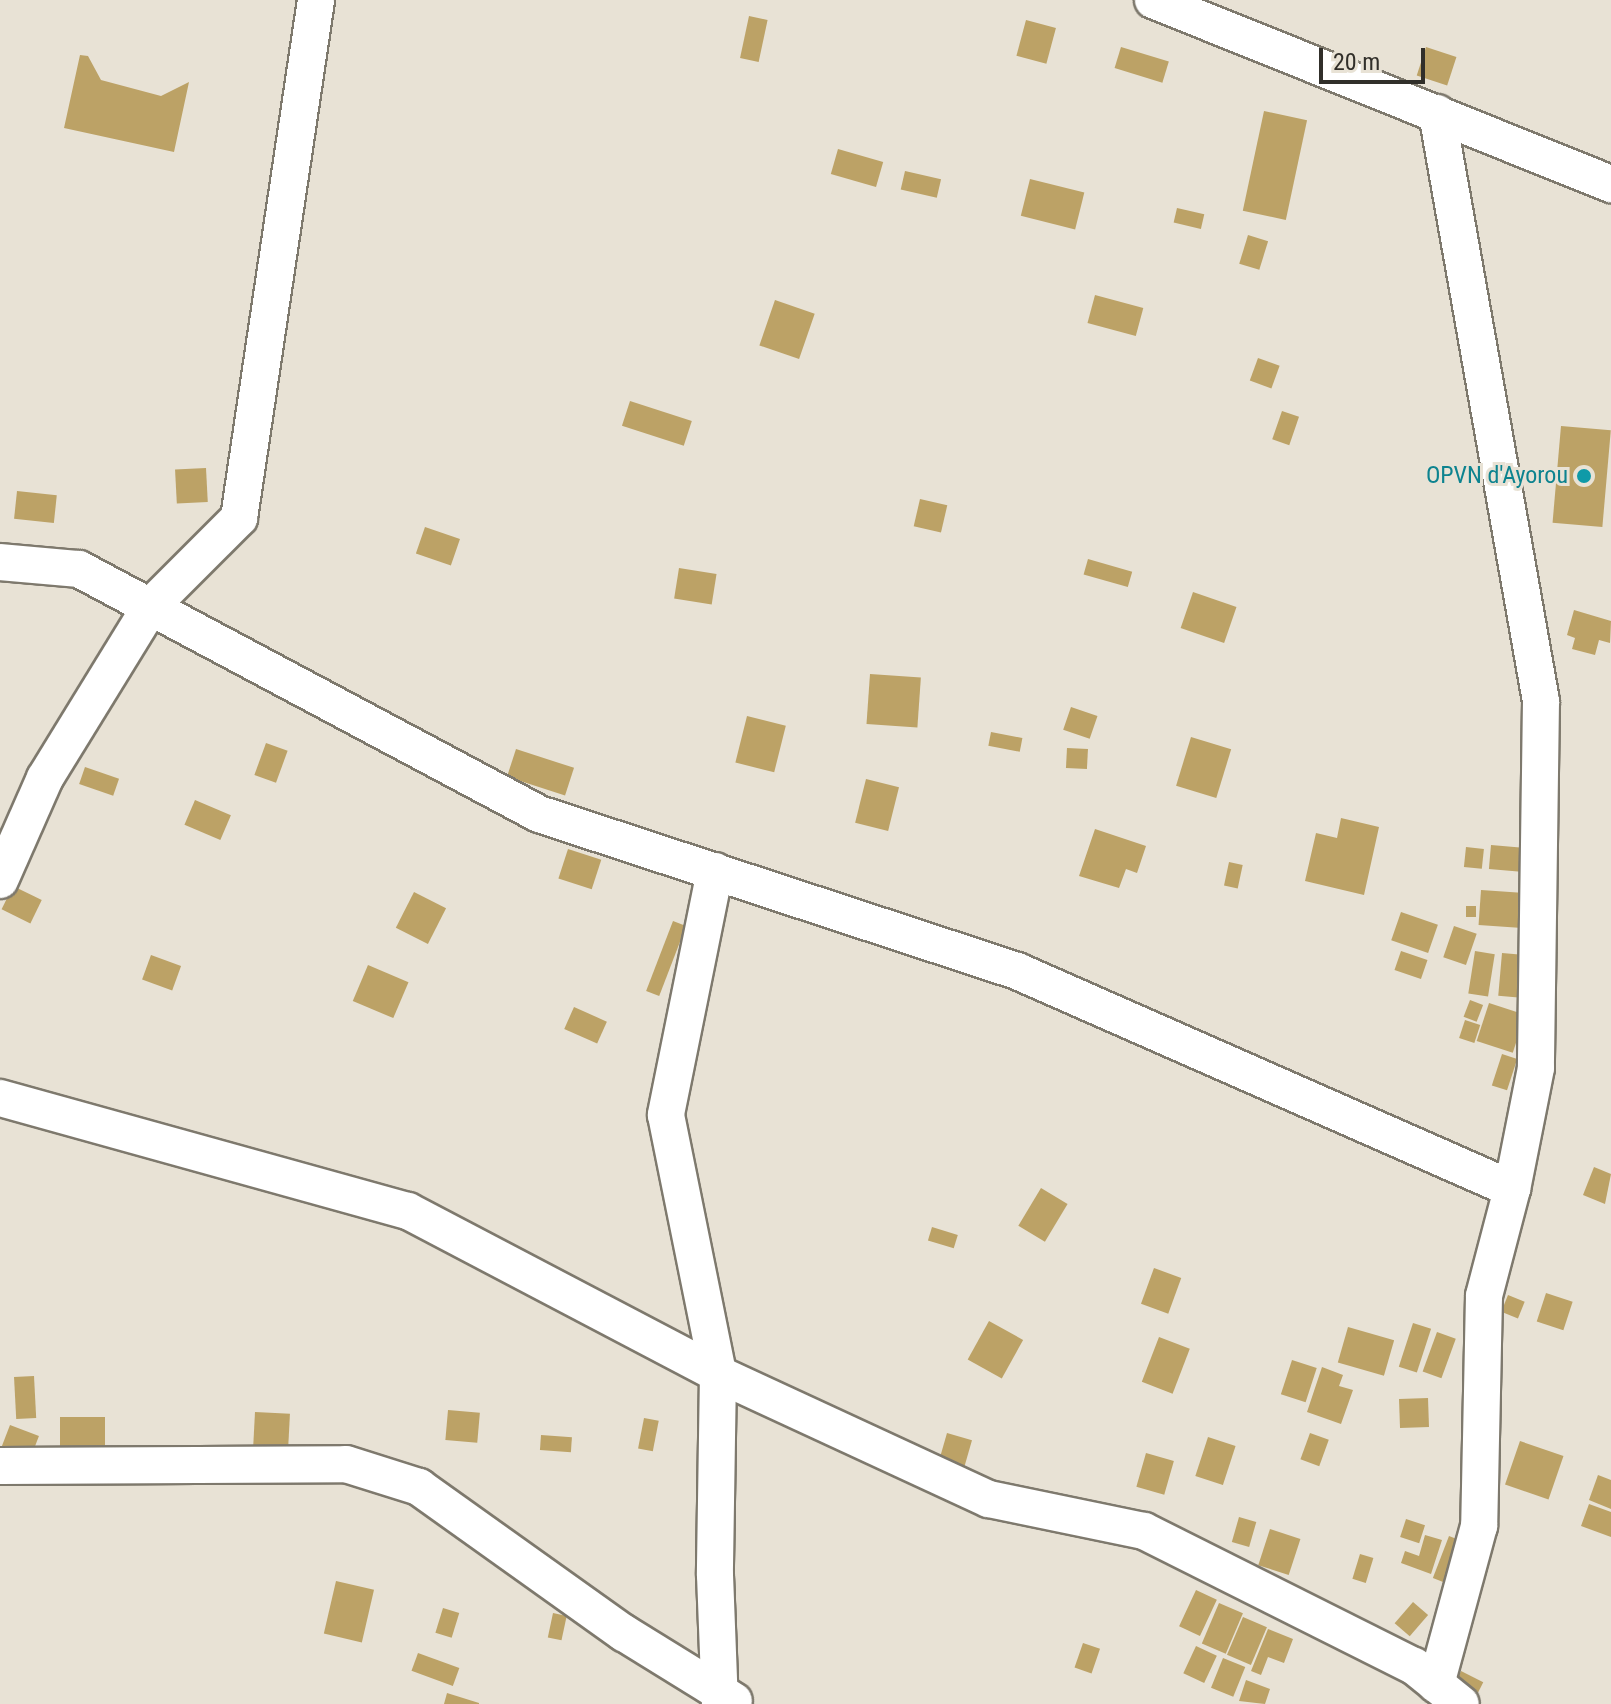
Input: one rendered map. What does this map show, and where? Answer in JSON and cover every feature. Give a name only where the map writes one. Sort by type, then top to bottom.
[{"type":"street","points":[[0,880],[45,778],[150,607],[239,518],[316,0]]},
{"type":"street","points":[[1153,0],[1611,184]]},
{"type":"street","points":[[0,1098],[408,1211],[718,1374],[989,1499],[1144,1531],[1414,1666],[1448,1694],[1479,1526],[1484,1296],[1512,1189],[1536,1068],[1541,701],[1437,113]]},
{"type":"street","points":[[0,562],[79,569],[539,814],[1017,971],[1512,1189]]},
{"type":"street","points":[[715,871],[666,1115],[718,1374],[715,1575],[726,1700]]},
{"type":"street","points":[[0,1466],[346,1464],[419,1487],[624,1633],[726,1700]]},
{"type":"building","points":[[749,16],[768,20],[759,62],[740,58]]},
{"type":"building","points":[[1026,20],[1056,28],[1046,64],[1016,56]]},
{"type":"building","points":[[1121,47],[1169,62],[1162,83],[1115,68]]},
{"type":"building","points":[[1426,47],[1456,57],[1447,85],[1417,76]]},
{"type":"building","points":[[80,55],[88,56],[101,80],[161,96],[189,82],[174,152],[64,128]]},
{"type":"building","points":[[1264,111],[1307,120],[1286,220],[1243,211]]},
{"type":"building","points":[[838,149],[883,162],[876,187],[831,174]]},
{"type":"building","points":[[905,171],[941,179],[937,198],[901,190]]},
{"type":"building","points":[[1030,179],[1084,193],[1075,229],[1021,216]]},
{"type":"building","points":[[1177,208],[1204,214],[1201,229],[1174,223]]},
{"type":"building","points":[[1248,235],[1268,241],[1259,270],[1239,264]]},
{"type":"building","points":[[1095,295],[1143,308],[1136,336],[1087,323]]},
{"type":"building","points":[[775,300],[815,314],[799,359],[759,345]]},
{"type":"building","points":[[1258,358],[1280,366],[1271,388],[1250,381]]},
{"type":"building","points":[[630,401],[692,421],[684,446],[622,426]]},
{"type":"building","points":[[1282,411],[1299,417],[1289,445],[1272,439]]},
{"type":"building","name":"OPVN d'Ayorou","points":[[1561,426],[1611,430],[1602,527],[1553,523]]},
{"type":"building","points":[[206,468],[208,502],[177,504],[175,470]]},
{"type":"building","points":[[17,491],[57,495],[54,523],[14,519]]},
{"type":"building","points":[[920,499],[947,505],[941,533],[914,526]]},
{"type":"building","points":[[425,527],[460,539],[451,566],[416,553]]},
{"type":"building","points":[[1088,559],[1132,572],[1128,587],[1084,574]]},
{"type":"building","points":[[679,568],[717,574],[712,605],[674,599]]},
{"type":"building","points":[[1193,592],[1236,607],[1224,643],[1181,628]]},
{"type":"building","points":[[1574,610],[1611,621],[1610,643],[1599,640],[1595,655],[1572,649],[1575,638],[1567,635]]},
{"type":"building","points":[[870,674],[921,678],[917,727],[867,724]]},
{"type":"building","points":[[1071,707],[1097,716],[1090,739],[1063,730]]},
{"type":"building","points":[[747,716],[786,726],[774,772],[735,763]]},
{"type":"building","points":[[991,732],[1022,738],[1020,752],[988,746]]},
{"type":"building","points":[[1191,737],[1231,749],[1216,798],[1176,786]]},
{"type":"building","points":[[266,743],[288,751],[276,783],[254,775]]},
{"type":"building","points":[[1067,748],[1088,749],[1087,769],[1066,768]]},
{"type":"building","points":[[516,749],[574,768],[565,795],[507,777]]},
{"type":"building","points":[[85,767],[119,779],[113,796],[79,784]]},
{"type":"building","points":[[866,779],[899,787],[888,831],[855,823]]},
{"type":"building","points":[[195,800],[231,815],[220,840],[184,825]]},
{"type":"building","points":[[1341,818],[1379,827],[1364,895],[1305,881],[1316,833],[1337,838]]},
{"type":"building","points":[[1095,829],[1146,846],[1137,873],[1126,869],[1119,888],[1079,876]]},
{"type":"building","points":[[1491,845],[1523,848],[1521,872],[1489,869]]},
{"type":"building","points":[[1466,847],[1484,849],[1482,869],[1464,867]]},
{"type":"building","points":[[568,849],[601,860],[592,889],[558,878]]},
{"type":"building","points":[[1229,862],[1243,865],[1238,888],[1224,885]]},
{"type":"building","points":[[13,886],[42,900],[30,923],[2,909]]},
{"type":"building","points":[[1481,890],[1521,893],[1518,928],[1479,925]]},
{"type":"building","points":[[414,892],[446,908],[428,944],[396,928]]},
{"type":"building","points":[[1466,906],[1476,906],[1476,917],[1466,917]]},
{"type":"building","points":[[1401,912],[1438,925],[1428,953],[1391,940]]},
{"type":"building","points":[[673,921],[686,926],[659,996],[646,991]]},
{"type":"building","points":[[1454,926],[1477,934],[1466,965],[1443,957]]},
{"type":"building","points":[[1401,951],[1427,960],[1421,979],[1394,970]]},
{"type":"building","points":[[1475,951],[1495,954],[1488,997],[1468,993]]},
{"type":"building","points":[[1502,953],[1525,955],[1521,998],[1498,996]]},
{"type":"building","points":[[151,955],[181,966],[172,990],[142,979]]},
{"type":"building","points":[[368,965],[409,982],[393,1018],[353,1001]]},
{"type":"building","points":[[1470,1000],[1483,1005],[1477,1022],[1464,1017]]},
{"type":"building","points":[[1489,1003],[1525,1015],[1513,1053],[1477,1041]]},
{"type":"building","points":[[574,1007],[607,1022],[597,1044],[564,1029]]},
{"type":"building","points":[[1465,1020],[1480,1025],[1474,1043],[1459,1038]]},
{"type":"building","points":[[1502,1054],[1517,1059],[1507,1090],[1492,1085]]},
{"type":"building","points":[[1594,1167],[1611,1174],[1605,1204],[1583,1195]]},
{"type":"building","points":[[1041,1188],[1068,1204],[1045,1242],[1018,1226]]},
{"type":"building","points":[[932,1227],[958,1235],[954,1248],[928,1240]]},
{"type":"building","points":[[1154,1268],[1181,1278],[1168,1314],[1141,1304]]},
{"type":"building","points":[[1546,1293],[1573,1302],[1563,1330],[1537,1322]]},
{"type":"building","points":[[1508,1295],[1525,1302],[1518,1318],[1501,1312]]},
{"type":"building","points":[[989,1321],[1023,1340],[1002,1378],[968,1359]]},
{"type":"building","points":[[1413,1323],[1431,1329],[1417,1373],[1399,1367]]},
{"type":"building","points":[[1348,1327],[1394,1340],[1384,1376],[1338,1363]]},
{"type":"building","points":[[1437,1332],[1456,1339],[1441,1378],[1423,1371]]},
{"type":"building","points":[[1159,1337],[1190,1349],[1173,1394],[1142,1382]]},
{"type":"building","points":[[1292,1360],[1317,1368],[1306,1402],[1281,1394]]},
{"type":"building","points":[[1322,1367],[1343,1375],[1339,1386],[1353,1390],[1341,1424],[1307,1412]]},
{"type":"building","points":[[34,1376],[36,1418],[16,1419],[14,1377]]},
{"type":"building","points":[[1428,1398],[1429,1427],[1400,1428],[1399,1399]]},
{"type":"building","points":[[448,1410],[480,1413],[477,1443],[445,1440]]},
{"type":"building","points":[[255,1412],[290,1414],[288,1459],[253,1457]]},
{"type":"building","points":[[60,1417],[105,1417],[105,1455],[60,1455]]},
{"type":"building","points":[[644,1418],[659,1421],[653,1451],[638,1448]]},
{"type":"building","points":[[10,1425],[39,1436],[28,1465],[0,1454]]},
{"type":"building","points":[[947,1433],[972,1440],[963,1470],[938,1463]]},
{"type":"building","points":[[1310,1433],[1329,1440],[1319,1466],[1300,1459]]},
{"type":"building","points":[[541,1435],[572,1437],[571,1452],[540,1450]]},
{"type":"building","points":[[1208,1437],[1236,1446],[1223,1485],[1195,1476]]},
{"type":"building","points":[[1520,1441],[1563,1456],[1549,1499],[1505,1484]]},
{"type":"building","points":[[1146,1453],[1174,1461],[1164,1495],[1136,1487]]},
{"type":"building","points":[[1598,1475],[1611,1480],[1611,1509],[1589,1500]]},
{"type":"building","points":[[1589,1504],[1611,1512],[1611,1537],[1581,1526]]},
{"type":"building","points":[[1239,1517],[1256,1522],[1249,1547],[1232,1542]]},
{"type":"building","points":[[1406,1519],[1425,1525],[1419,1543],[1400,1537]]},
{"type":"building","points":[[1270,1529],[1300,1539],[1289,1575],[1258,1565]]},
{"type":"building","points":[[1425,1535],[1442,1540],[1431,1574],[1401,1563],[1405,1551],[1419,1556]]},
{"type":"building","points":[[1449,1536],[1470,1544],[1453,1586],[1433,1578]]},
{"type":"building","points":[[1360,1554],[1373,1558],[1366,1583],[1352,1579]]},
{"type":"building","points":[[336,1581],[374,1590],[362,1642],[324,1634]]},
{"type":"building","points":[[1196,1590],[1217,1600],[1200,1636],[1179,1626]]},
{"type":"building","points":[[1413,1602],[1428,1615],[1410,1636],[1395,1623]]},
{"type":"building","points":[[1219,1603],[1243,1613],[1226,1654],[1202,1644]]},
{"type":"building","points":[[443,1608],[459,1613],[452,1638],[435,1633]]},
{"type":"building","points":[[553,1613],[567,1616],[561,1640],[548,1637]]},
{"type":"building","points":[[1243,1617],[1267,1627],[1251,1665],[1227,1655]]},
{"type":"building","points":[[1268,1629],[1293,1639],[1284,1663],[1268,1657],[1261,1675],[1251,1671]]},
{"type":"building","points":[[1083,1643],[1100,1649],[1092,1673],[1075,1668]]},
{"type":"building","points":[[1196,1646],[1217,1656],[1204,1683],[1183,1673]]},
{"type":"building","points":[[418,1653],[459,1668],[453,1686],[412,1671]]},
{"type":"building","points":[[1223,1658],[1245,1667],[1233,1697],[1211,1688]]},
{"type":"building","points":[[1461,1671],[1483,1682],[1474,1701],[1451,1690]]},
{"type":"building","points":[[1246,1680],[1270,1689],[1265,1704],[1239,1701]]},
{"type":"building","points":[[447,1693],[479,1703],[479,1704],[444,1704]]},
{"type":"place","name":"OPVN d'Ayorou","points":[[1584,476]]}]
